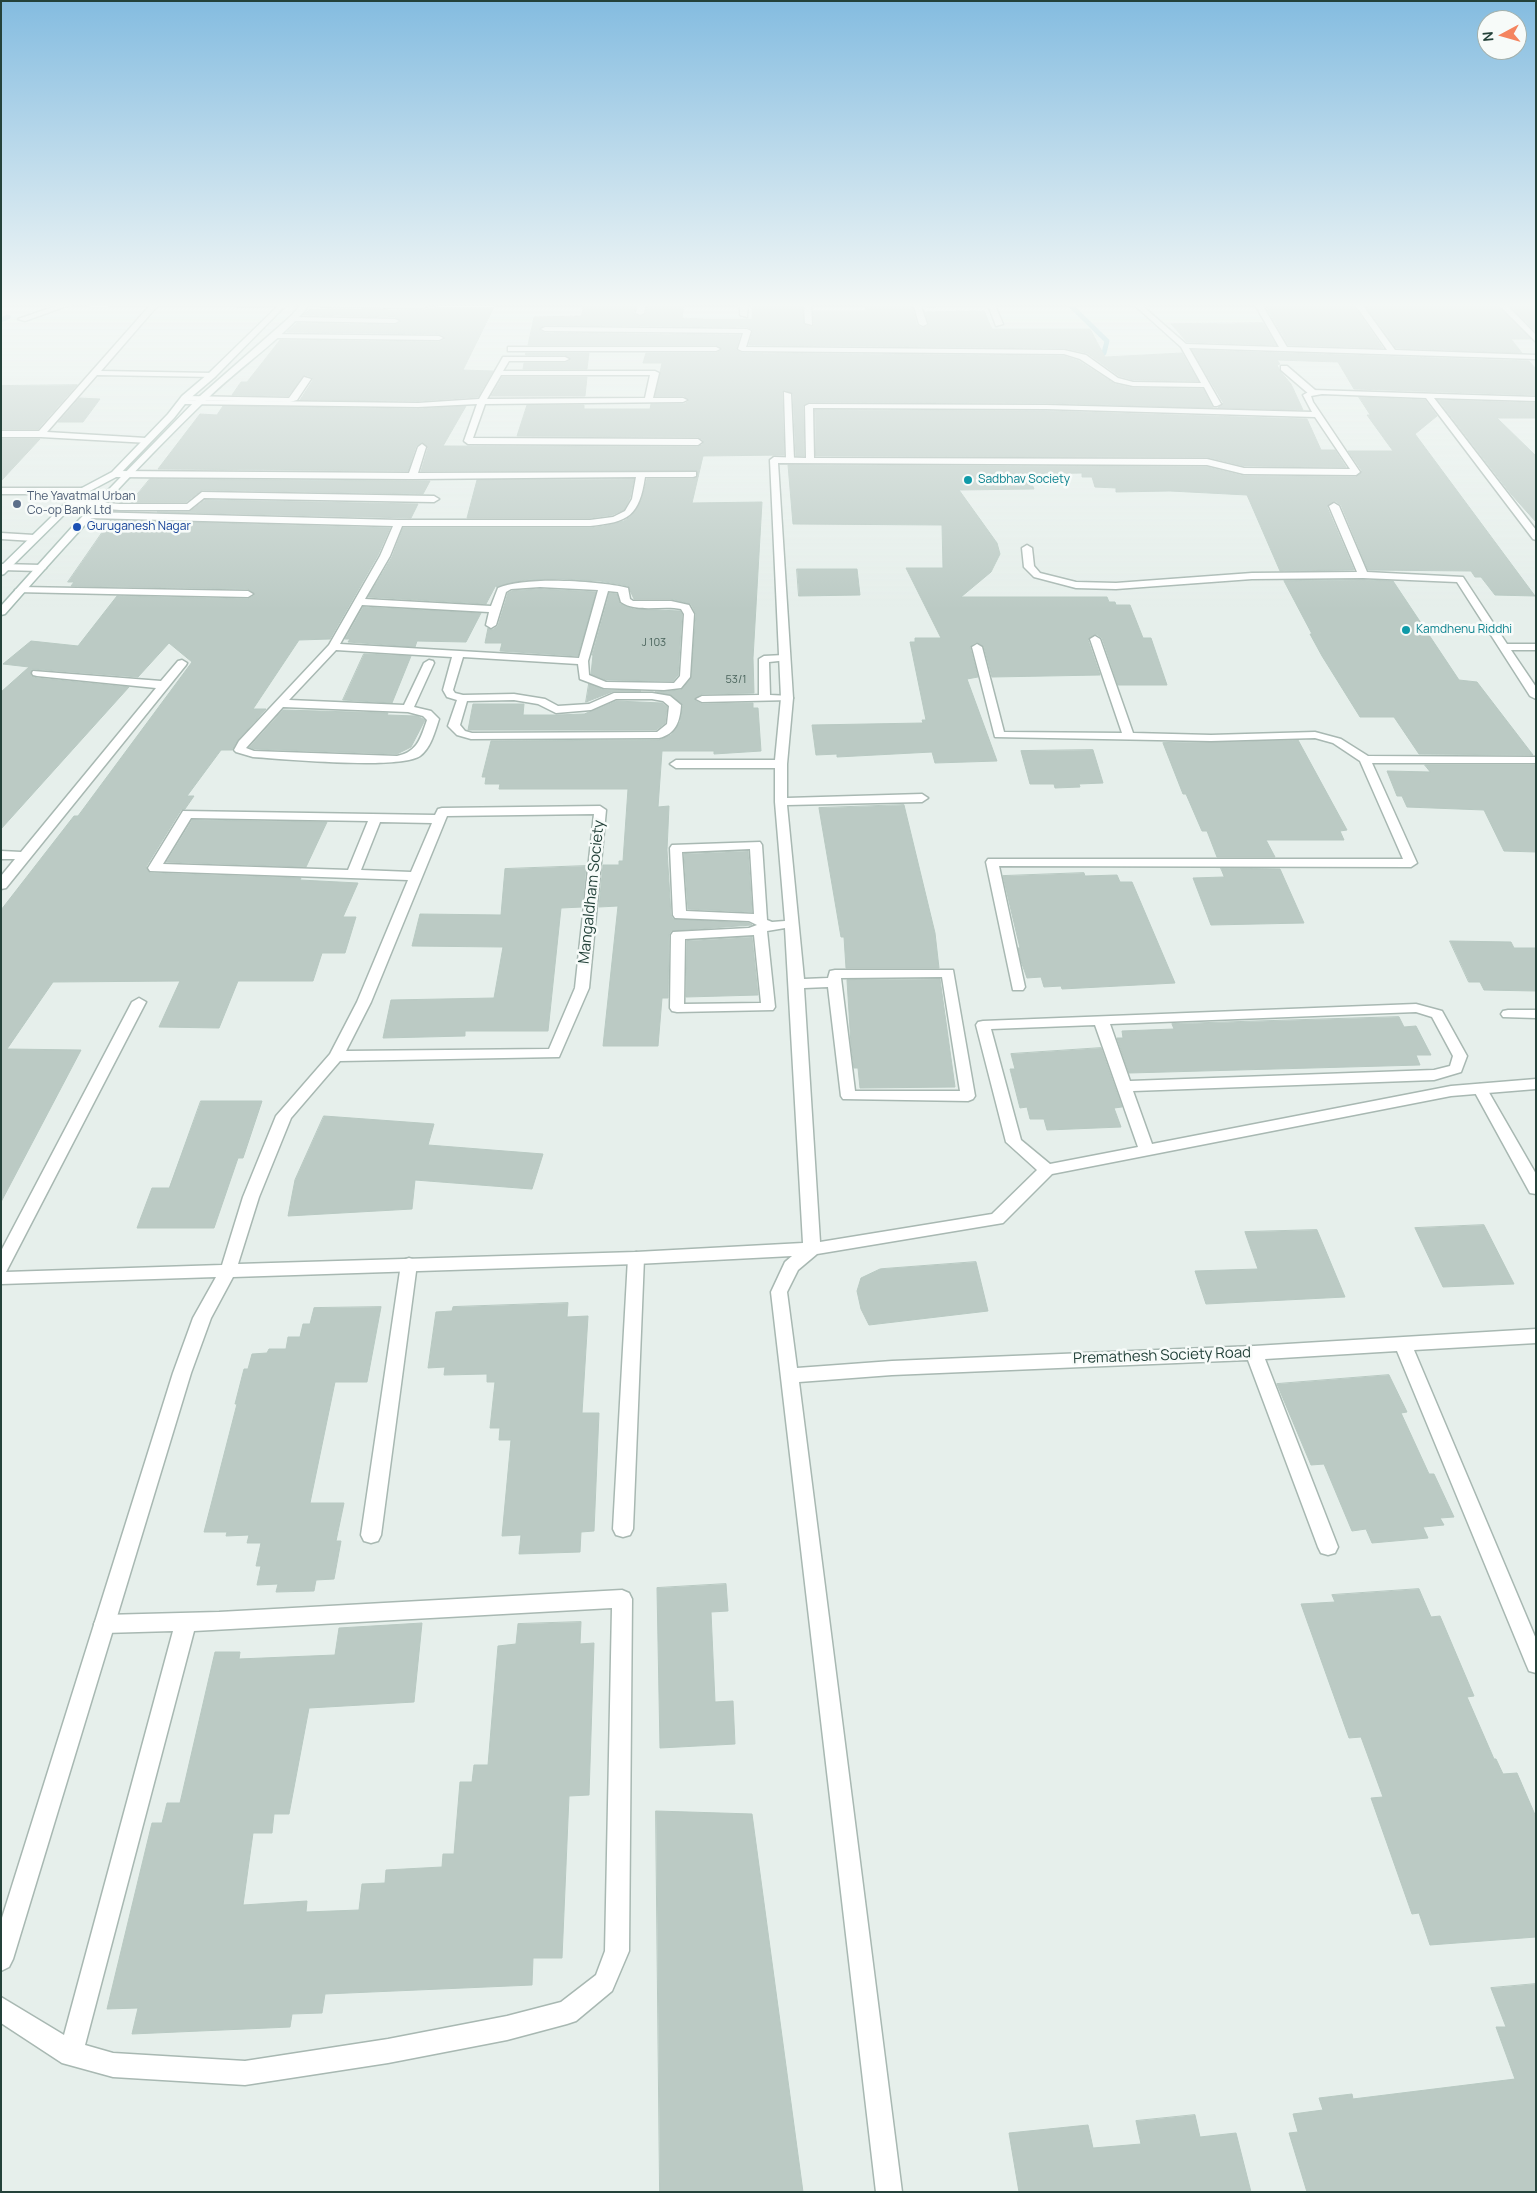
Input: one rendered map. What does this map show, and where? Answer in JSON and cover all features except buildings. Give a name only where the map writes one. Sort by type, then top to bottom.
[{"type":"street","points":[[41,434],[66,405]]},
{"type":"street","points":[[2,569],[83,491],[115,474],[179,405]]},
{"type":"street","points":[[1,612],[89,515],[196,405]]},
{"type":"street","points":[[480,405],[468,441],[698,442]]},
{"type":"street","points":[[788,405],[790,459]]},
{"type":"street","points":[[812,1250],[797,984],[781,802],[781,764],[787,698],[774,460],[1208,462],[1244,470],[1356,472],[1311,405]]},
{"type":"street","points":[[1435,405],[1536,537]]},
{"type":"street","points":[[810,459],[809,406],[1046,406],[1318,415]]},
{"type":"street","points":[[1,434],[41,434],[146,441]]},
{"type":"street","points":[[413,476],[422,447]]},
{"type":"street","points":[[115,474],[413,476],[693,474]]},
{"type":"street","points":[[89,515],[399,523],[611,521],[628,515],[637,499],[641,474]]},
{"type":"street","points":[[1,491],[83,491]]},
{"type":"street","points":[[72,503],[189,507],[202,495],[434,499]]},
{"type":"street","points":[[1334,506],[1363,575]]},
{"type":"street","points":[[279,703],[408,709],[427,713],[433,719],[424,745],[415,755],[407,760],[253,754],[240,750],[243,743],[279,703],[333,647],[385,556],[399,523]]},
{"type":"street","points":[[1,536],[34,538]]},
{"type":"street","points":[[1027,548],[1029,567],[1037,575],[1076,586],[1116,586],[1252,576],[1363,575],[1460,579],[1536,696]]},
{"type":"street","points":[[2,569],[41,568]]},
{"type":"street","points":[[491,626],[497,609],[496,601],[502,589],[508,586],[530,584],[604,586],[624,590],[625,600],[631,604],[671,604],[685,607],[689,614],[685,677],[677,686],[604,685],[584,677],[583,661],[604,586]]},
{"type":"street","points":[[20,590],[248,594]]},
{"type":"street","points":[[359,602],[497,609]]},
{"type":"street","points":[[1095,638],[1128,735]]},
{"type":"street","points":[[333,647],[458,656],[583,661]]},
{"type":"street","points":[[977,647],[999,735],[1128,735],[1211,738],[1315,735],[1337,741],[1365,759],[1536,760]]},
{"type":"street","points":[[1504,647],[1536,647]]},
{"type":"street","points":[[458,656],[448,690],[451,695],[462,698],[514,697],[541,701],[556,710],[591,707],[614,696],[652,696],[666,698],[675,705],[674,724],[669,732],[658,735],[470,736],[461,733],[454,726],[462,698]]},
{"type":"street","points":[[765,698],[764,659],[784,658]]},
{"type":"street","points":[[1,885],[182,663]]},
{"type":"street","points":[[408,709],[429,663]]},
{"type":"street","points":[[37,673],[164,685]]},
{"type":"street","points":[[702,698],[787,698]]},
{"type":"street","points":[[1018,987],[992,862],[1411,863],[1365,759]]},
{"type":"street","points":[[676,764],[781,764]]},
{"type":"street","points":[[781,802],[922,798]]},
{"type":"street","name":"Mangaldham Society","points":[[336,1056],[554,1054],[582,988],[600,810],[442,812],[438,819]]},
{"type":"street","points":[[1,1959],[182,1373],[202,1318],[228,1271],[251,1197],[284,1116],[336,1056],[364,1002],[416,876],[438,819],[187,814],[154,868],[416,876]]},
{"type":"street","points":[[353,874],[376,817]]},
{"type":"street","points":[[763,925],[752,917],[680,914],[676,848],[756,845],[763,925],[768,1007],[677,1008],[678,934],[751,932],[763,925],[792,924]]},
{"type":"street","points":[[1,855],[24,856]]},
{"type":"street","points":[[948,973],[968,1096],[848,1096],[834,982],[835,974],[948,973]]},
{"type":"street","points":[[797,984],[834,982]]},
{"type":"street","points":[[1,1268],[139,1002]]},
{"type":"street","points":[[1047,1170],[1014,1142],[983,1025],[1416,1008],[1437,1014],[1460,1056],[1456,1069],[1434,1075],[1124,1086]]},
{"type":"street","points":[[1508,1014],[1536,1014]]},
{"type":"street","points":[[1101,1020],[1146,1151]]},
{"type":"street","points":[[1,1278],[636,1258],[812,1250],[997,1219],[1047,1170],[1451,1091],[1536,1084]]},
{"type":"street","points":[[1480,1088],[1536,1189]]},
{"type":"street","points":[[812,1250],[791,1266],[778,1292],[889,2192]]},
{"type":"street","points":[[623,1529],[636,1258]]},
{"type":"street","points":[[371,1535],[410,1264]]},
{"type":"street","name":"Premathesh Society Road","points":[[789,1376],[892,1368],[1254,1353],[1536,1336]]},
{"type":"street","points":[[1403,1344],[1536,1664]]},
{"type":"street","points":[[1254,1353],[1328,1548]]},
{"type":"street","points":[[1,2009],[71,2054],[113,2065],[245,2073],[388,2051],[507,2028],[567,2012],[604,1984],[618,1951],[622,1599],[219,1621],[104,1624]]},
{"type":"street","points":[[71,2054],[186,1621]]},
{"type":"place","name":"Sadbhav Society","points":[[968,480]]},
{"type":"place","name":"The Yavatmal Urban Co-op Bank Ltd","points":[[17,504]]},
{"type":"place","name":"Guruganesh Nagar","points":[[77,527]]},
{"type":"place","name":"Kamdhenu Riddhi","points":[[1406,630]]}]
